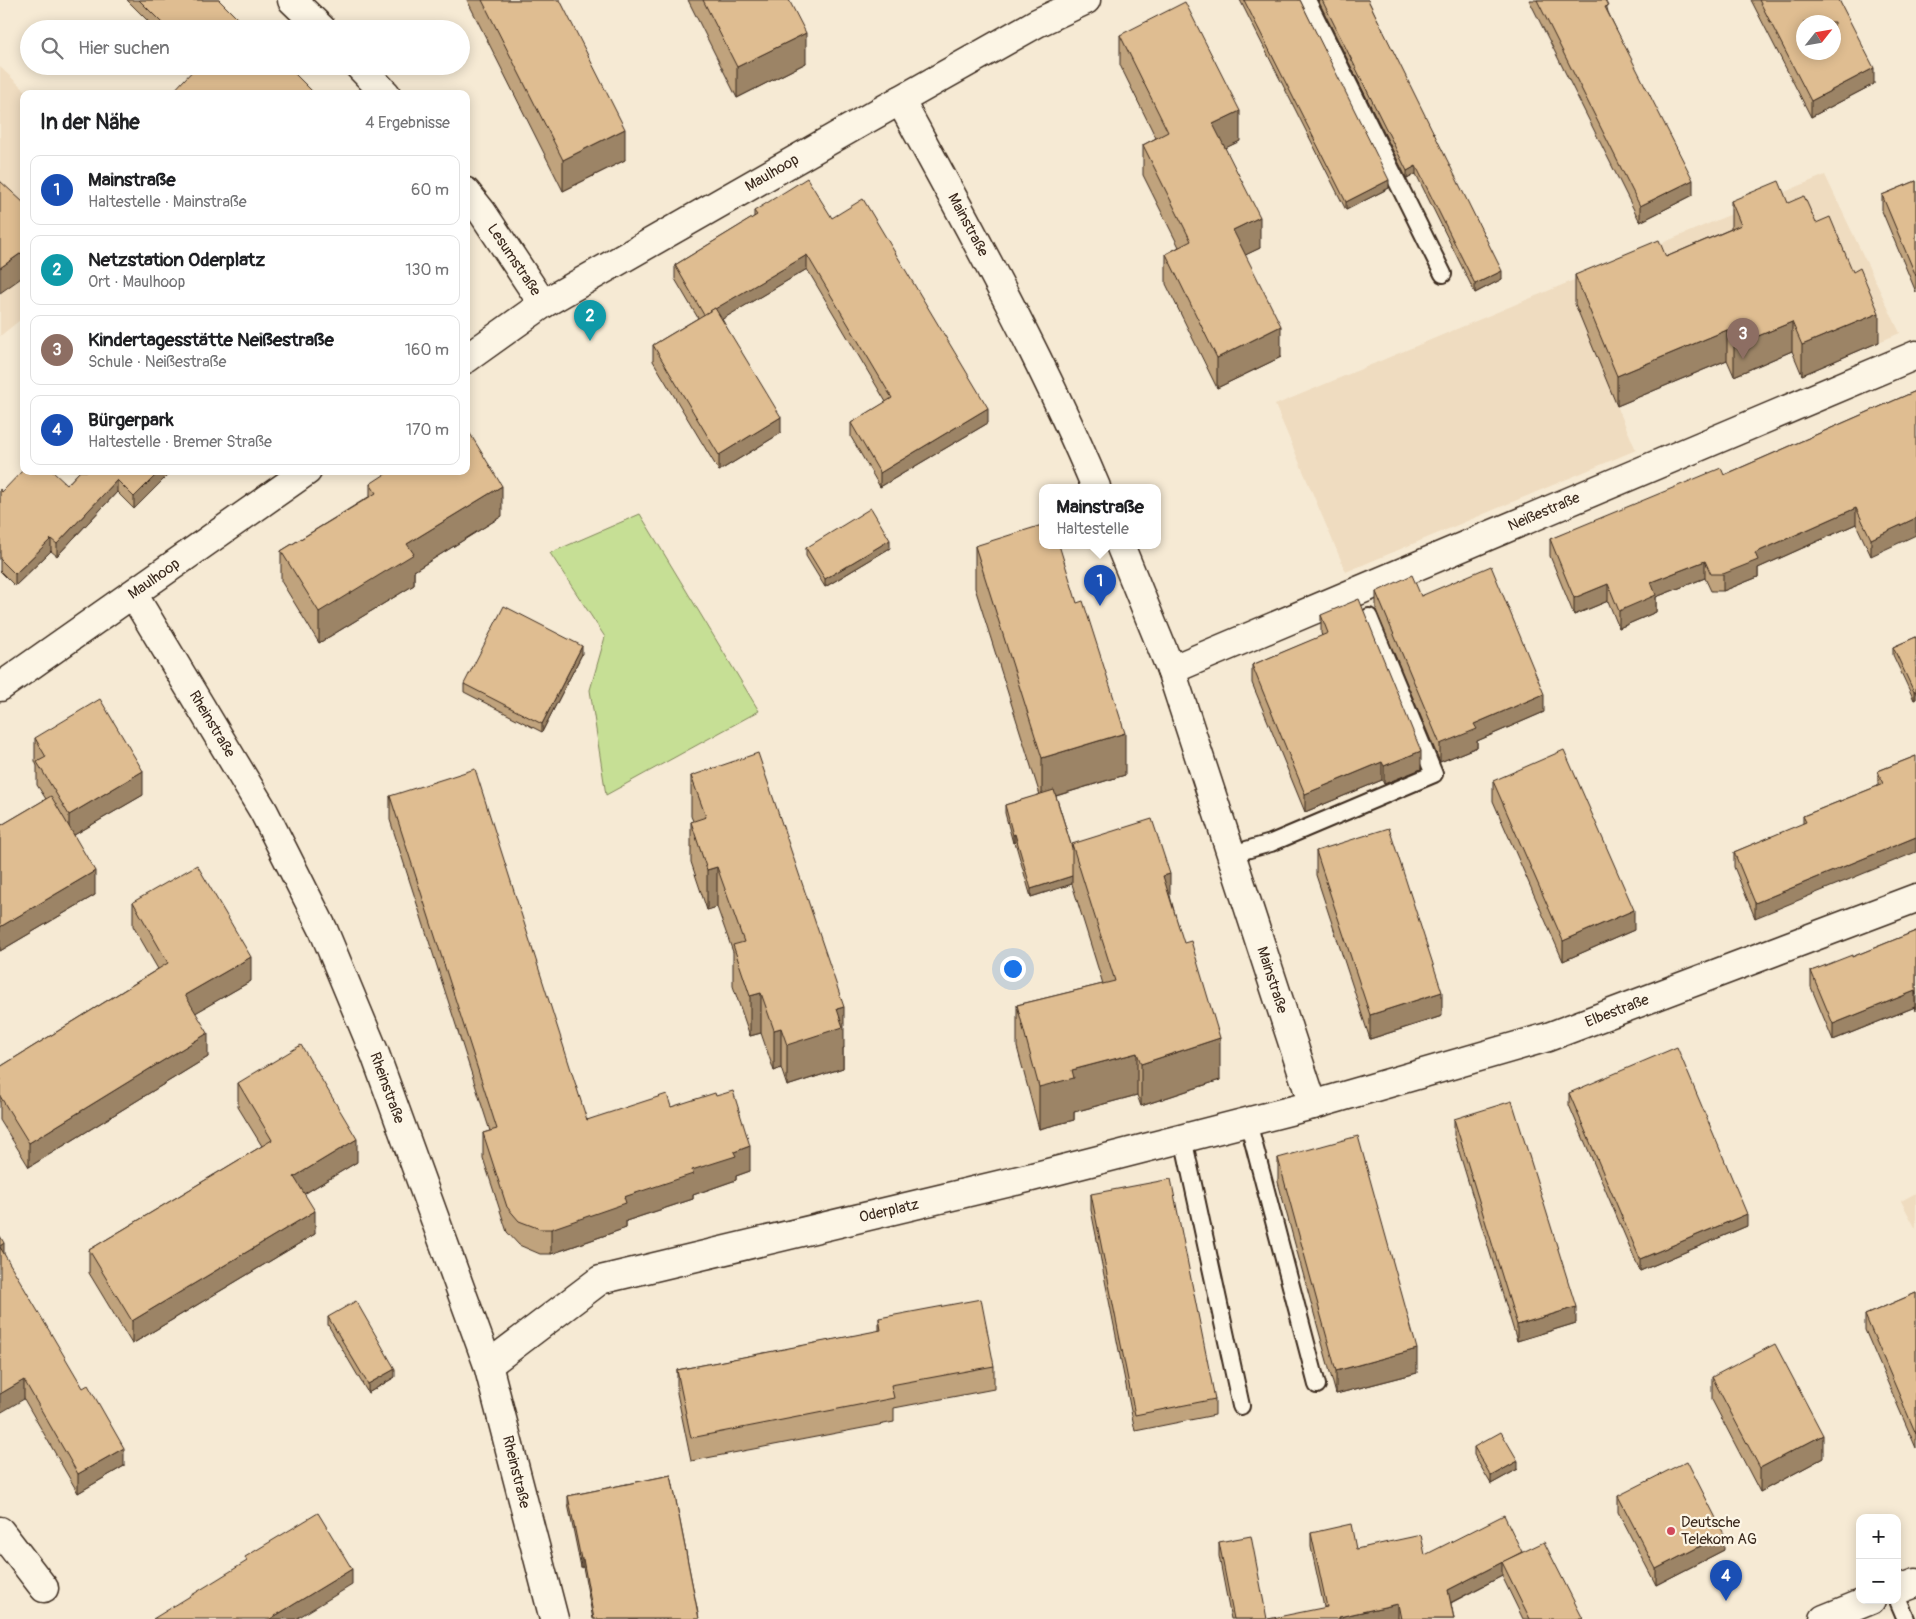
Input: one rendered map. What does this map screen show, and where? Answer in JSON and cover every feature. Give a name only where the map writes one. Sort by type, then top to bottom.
[{"type":"street","points":[[292,0],[313,20]]},
{"type":"street","name":"Maulhoop","points":[[470,356],[543,304],[1037,23],[1086,0]]},
{"type":"street","points":[[368,75],[382,90]]},
{"type":"street","name":"Mainstraße","points":[[900,100],[979,246],[1048,381],[1095,484]]},
{"type":"street","name":"Lesumstraße","points":[[470,197],[543,304]]},
{"type":"street","name":"Neißestraße","points":[[1172,670],[1916,355]]},
{"type":"street","name":"Maulhoop","points":[[0,686],[301,475]]},
{"type":"street","name":"Mainstraße","points":[[1122,549],[1172,670],[1312,1105]]},
{"type":"street","name":"Rheinstraße","points":[[133,594],[264,812],[323,929],[375,1054],[488,1365],[554,1619]]},
{"type":"street","name":"Elbestraße","points":[[1312,1105],[1548,1037],[1916,898]]},
{"type":"street","name":"Oderplatz","points":[[488,1365],[600,1280],[987,1188],[1312,1105]]},
{"type":"street","points":[[0,1532],[44,1588]]},
{"type":"street","points":[[1901,1589],[1916,1583]]},
{"type":"street","points":[[1824,1619],[1861,1604]]},
{"type":"lane","points":[[1307,0],[1443,274]]},
{"type":"lane","points":[[1232,854],[1271,843],[1434,774],[1369,617]]},
{"type":"lane","points":[[1248,1122],[1317,1385]]},
{"type":"lane","points":[[1183,1138],[1241,1406]]},
{"type":"lane","points":[[1900,1604],[1906,1619]]},
{"type":"shaded area","points":[[0,67],[25,90],[20,90],[20,320],[0,336]]},
{"type":"shaded area","points":[[1825,175],[1900,333],[1879,342],[1861,298],[1617,406],[1636,450],[1346,572],[1275,405]]},
{"type":"shaded area","points":[[1916,1193],[1916,1229],[1901,1201]]},
{"type":"green space","points":[[640,514],[759,711],[606,795],[590,690],[605,637],[550,553]]},
{"type":"building","points":[[139,0],[219,0],[239,20],[159,20]]},
{"type":"building","points":[[482,0],[560,0],[625,129],[563,160]]},
{"type":"building","points":[[703,0],[789,0],[806,33],[737,67]]},
{"type":"building","points":[[1244,0],[1300,0],[1389,180],[1346,202]]},
{"type":"building","points":[[1322,0],[1368,0],[1502,271],[1475,284],[1416,166],[1407,171]]},
{"type":"building","points":[[1537,0],[1605,0],[1608,6],[1605,7],[1693,180],[1640,206]]},
{"type":"building","points":[[1759,0],[1839,0],[1874,68],[1811,101]]},
{"type":"building","points":[[1185,2],[1240,111],[1213,124],[1260,217],[1233,230],[1281,326],[1217,358],[1166,254],[1191,241],[1143,145],[1168,132],[1120,35]]},
{"type":"building","points":[[189,75],[296,75],[311,90],[175,90]]},
{"type":"building","points":[[807,178],[832,218],[863,199],[988,408],[880,473],[851,423],[892,398],[807,255],[704,315],[675,265],[757,215],[754,211]]},
{"type":"building","points":[[0,181],[20,199],[20,254],[0,268]]},
{"type":"building","points":[[1779,181],[1788,203],[1804,196],[1816,223],[1830,217],[1853,272],[1860,268],[1879,313],[1802,345],[1792,322],[1734,346],[1727,330],[1617,376],[1575,275],[1659,240],[1666,257],[1741,225],[1731,201]]},
{"type":"building","points":[[1916,181],[1916,276],[1882,195]]},
{"type":"building","points":[[715,308],[781,417],[719,455],[653,345]]},
{"type":"building","points":[[1916,391],[1916,518],[1871,539],[1856,508],[1755,553],[1758,560],[1723,574],[1711,574],[1705,561],[1651,582],[1656,595],[1619,611],[1608,584],[1574,598],[1550,539],[1721,468],[1724,475]]},
{"type":"building","points":[[470,434],[502,486],[407,544],[414,554],[319,612],[281,551],[376,493],[370,484],[384,475],[470,475]]},
{"type":"building","points":[[20,473],[20,475],[56,475],[67,485],[76,475],[156,475],[134,497],[117,480],[57,544],[51,539],[15,574],[0,559],[0,489],[2,492]]},
{"type":"building","points":[[871,508],[890,540],[825,579],[806,548]]},
{"type":"building","points":[[1039,526],[1039,549],[1060,549],[1077,603],[1083,601],[1125,733],[1042,758],[975,546]]},
{"type":"building","points":[[1491,566],[1544,694],[1474,724],[1477,729],[1440,744],[1376,592],[1412,575],[1421,596]]},
{"type":"building","points":[[1359,599],[1421,751],[1384,766],[1382,762],[1305,794],[1252,665],[1328,633],[1321,615]]},
{"type":"building","points":[[504,606],[582,646],[542,724],[464,684]]},
{"type":"building","points":[[1916,637],[1916,691],[1914,692],[1893,647]]},
{"type":"building","points":[[100,699],[143,771],[69,815],[37,762],[46,757],[35,738]]},
{"type":"building","points":[[1564,750],[1634,910],[1563,941],[1493,781]]},
{"type":"building","points":[[758,753],[844,1007],[837,1009],[843,1027],[787,1045],[781,1028],[774,1030],[761,993],[750,996],[733,945],[744,942],[717,867],[707,870],[691,822],[706,817],[691,776]]},
{"type":"building","points":[[1916,756],[1916,837],[1755,903],[1734,852],[1806,822],[1803,816],[1883,784],[1878,771]]},
{"type":"building","points":[[475,769],[587,1120],[667,1094],[671,1107],[715,1093],[716,1096],[733,1091],[750,1146],[734,1152],[736,1156],[692,1170],[693,1174],[624,1197],[626,1203],[551,1229],[540,1229],[519,1221],[507,1207],[483,1133],[497,1129],[390,796]]},
{"type":"building","points":[[1054,790],[1072,848],[1072,876],[1031,889],[1005,805]]},
{"type":"building","points":[[51,796],[95,871],[0,927],[0,826]]},
{"type":"building","points":[[1152,819],[1170,874],[1163,876],[1184,943],[1191,941],[1220,1038],[1141,1064],[1137,1053],[1072,1070],[1074,1078],[1039,1087],[1017,1005],[1115,981],[1072,844]]},
{"type":"building","points":[[1389,828],[1442,992],[1370,1015],[1316,851]]},
{"type":"building","points":[[197,865],[251,957],[185,995],[208,1033],[29,1143],[0,1096],[0,1067],[168,963],[133,902]]},
{"type":"building","points":[[1916,931],[1916,995],[1915,991],[1833,1024],[1811,971],[1852,955],[1852,957]]},
{"type":"building","points":[[301,1045],[357,1139],[294,1177],[315,1211],[132,1321],[89,1250],[272,1140],[238,1083]]},
{"type":"building","points":[[1677,1047],[1747,1214],[1640,1259],[1569,1093]]},
{"type":"building","points":[[1512,1101],[1576,1307],[1517,1325],[1454,1119]]},
{"type":"building","points":[[1358,1136],[1417,1349],[1336,1371],[1278,1158]]},
{"type":"building","points":[[1171,1179],[1215,1399],[1135,1415],[1091,1194]]},
{"type":"building","points":[[0,1236],[4,1243],[0,1246]]},
{"type":"building","points":[[0,1247],[83,1388],[88,1385],[124,1448],[78,1474],[24,1380],[0,1394]]},
{"type":"building","points":[[1916,1293],[1916,1434],[1865,1315]]},
{"type":"building","points":[[981,1299],[994,1366],[891,1385],[894,1398],[691,1438],[677,1370],[881,1330],[879,1318]]},
{"type":"building","points":[[356,1301],[395,1369],[368,1384],[328,1317]]},
{"type":"building","points":[[1775,1344],[1823,1435],[1760,1468],[1712,1377]]},
{"type":"building","points":[[1501,1432],[1518,1461],[1491,1476],[1474,1447]]},
{"type":"building","name":"Deutsche Telekom AG","points":[[1687,1461],[1724,1534],[1656,1569],[1618,1496]]},
{"type":"building","points":[[671,1475],[699,1619],[594,1619],[583,1559],[581,1559],[568,1496]]},
{"type":"building","points":[[318,1513],[352,1569],[270,1619],[153,1619],[247,1561],[245,1557]]},
{"type":"building","points":[[1504,1515],[1522,1552],[1448,1590],[1454,1619],[1401,1619],[1398,1604],[1339,1617],[1339,1619],[1268,1619],[1327,1607],[1311,1533],[1351,1524],[1356,1549],[1421,1535],[1425,1555]]},
{"type":"building","points":[[1251,1536],[1267,1619],[1234,1619],[1219,1542]]},
{"type":"building","points":[[1544,1542],[1583,1619],[1530,1619],[1502,1562]]},
{"type":"place","name":"Netzstation Oderplatz","points":[[590,341]]},
{"type":"place","name":"Kindertagesstätte Neißestraße","points":[[1743,359]]},
{"type":"place","name":"Mainstraße","points":[[1100,606]]},
{"type":"place","name":"Deutsche Telekom AG","points":[[1671,1531]]},
{"type":"place","name":"Bürgerpark","points":[[1726,1601]]}]
